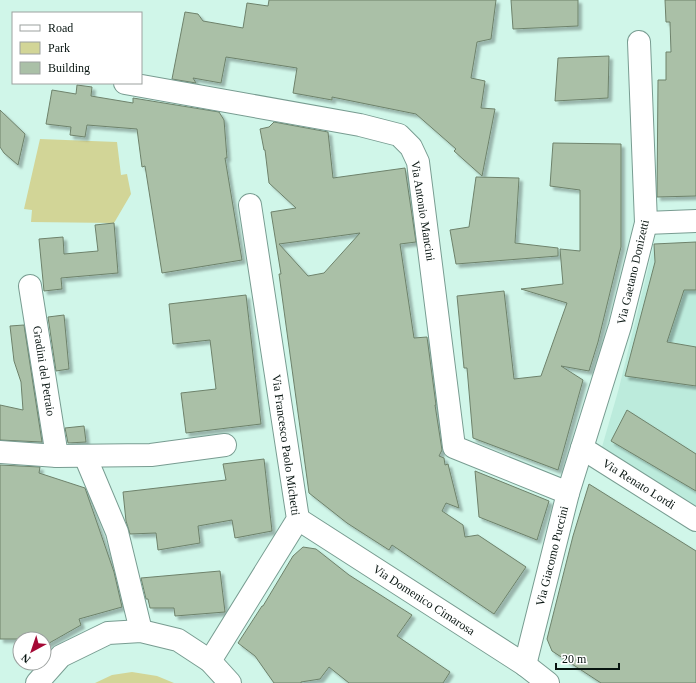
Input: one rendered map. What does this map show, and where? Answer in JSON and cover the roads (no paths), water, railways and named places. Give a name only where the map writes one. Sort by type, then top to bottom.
[{"type":"street","name":"Via Gaetano Donizetti","points":[[582,448],[620,326],[646,223],[639,42]]},
{"type":"street","name":"Via Antonio Mancini","points":[[130,84],[360,125],[399,135],[411,147],[418,162],[454,447],[568,493]]},
{"type":"street","name":"Via Francesco Paolo Michetti","points":[[210,661],[298,519],[250,205]]},
{"type":"street","points":[[646,223],[696,220]]},
{"type":"street","name":"Gradini del Petraio","points":[[30,286],[57,456]]},
{"type":"street","points":[[0,452],[57,456],[151,456],[225,445]]},
{"type":"street","name":"Via Giacomo Puccini","points":[[525,665],[568,493],[582,448]]},
{"type":"street","name":"Via Renato Lordi","points":[[582,448],[696,520]]},
{"type":"street","points":[[85,456],[117,532],[141,631]]},
{"type":"street","name":"Via Domenico Cimarosa","points":[[298,519],[525,665],[548,683]]},
{"type":"street","points":[[37,683],[61,656],[108,632],[141,631],[178,640],[210,661],[230,683]]}]
